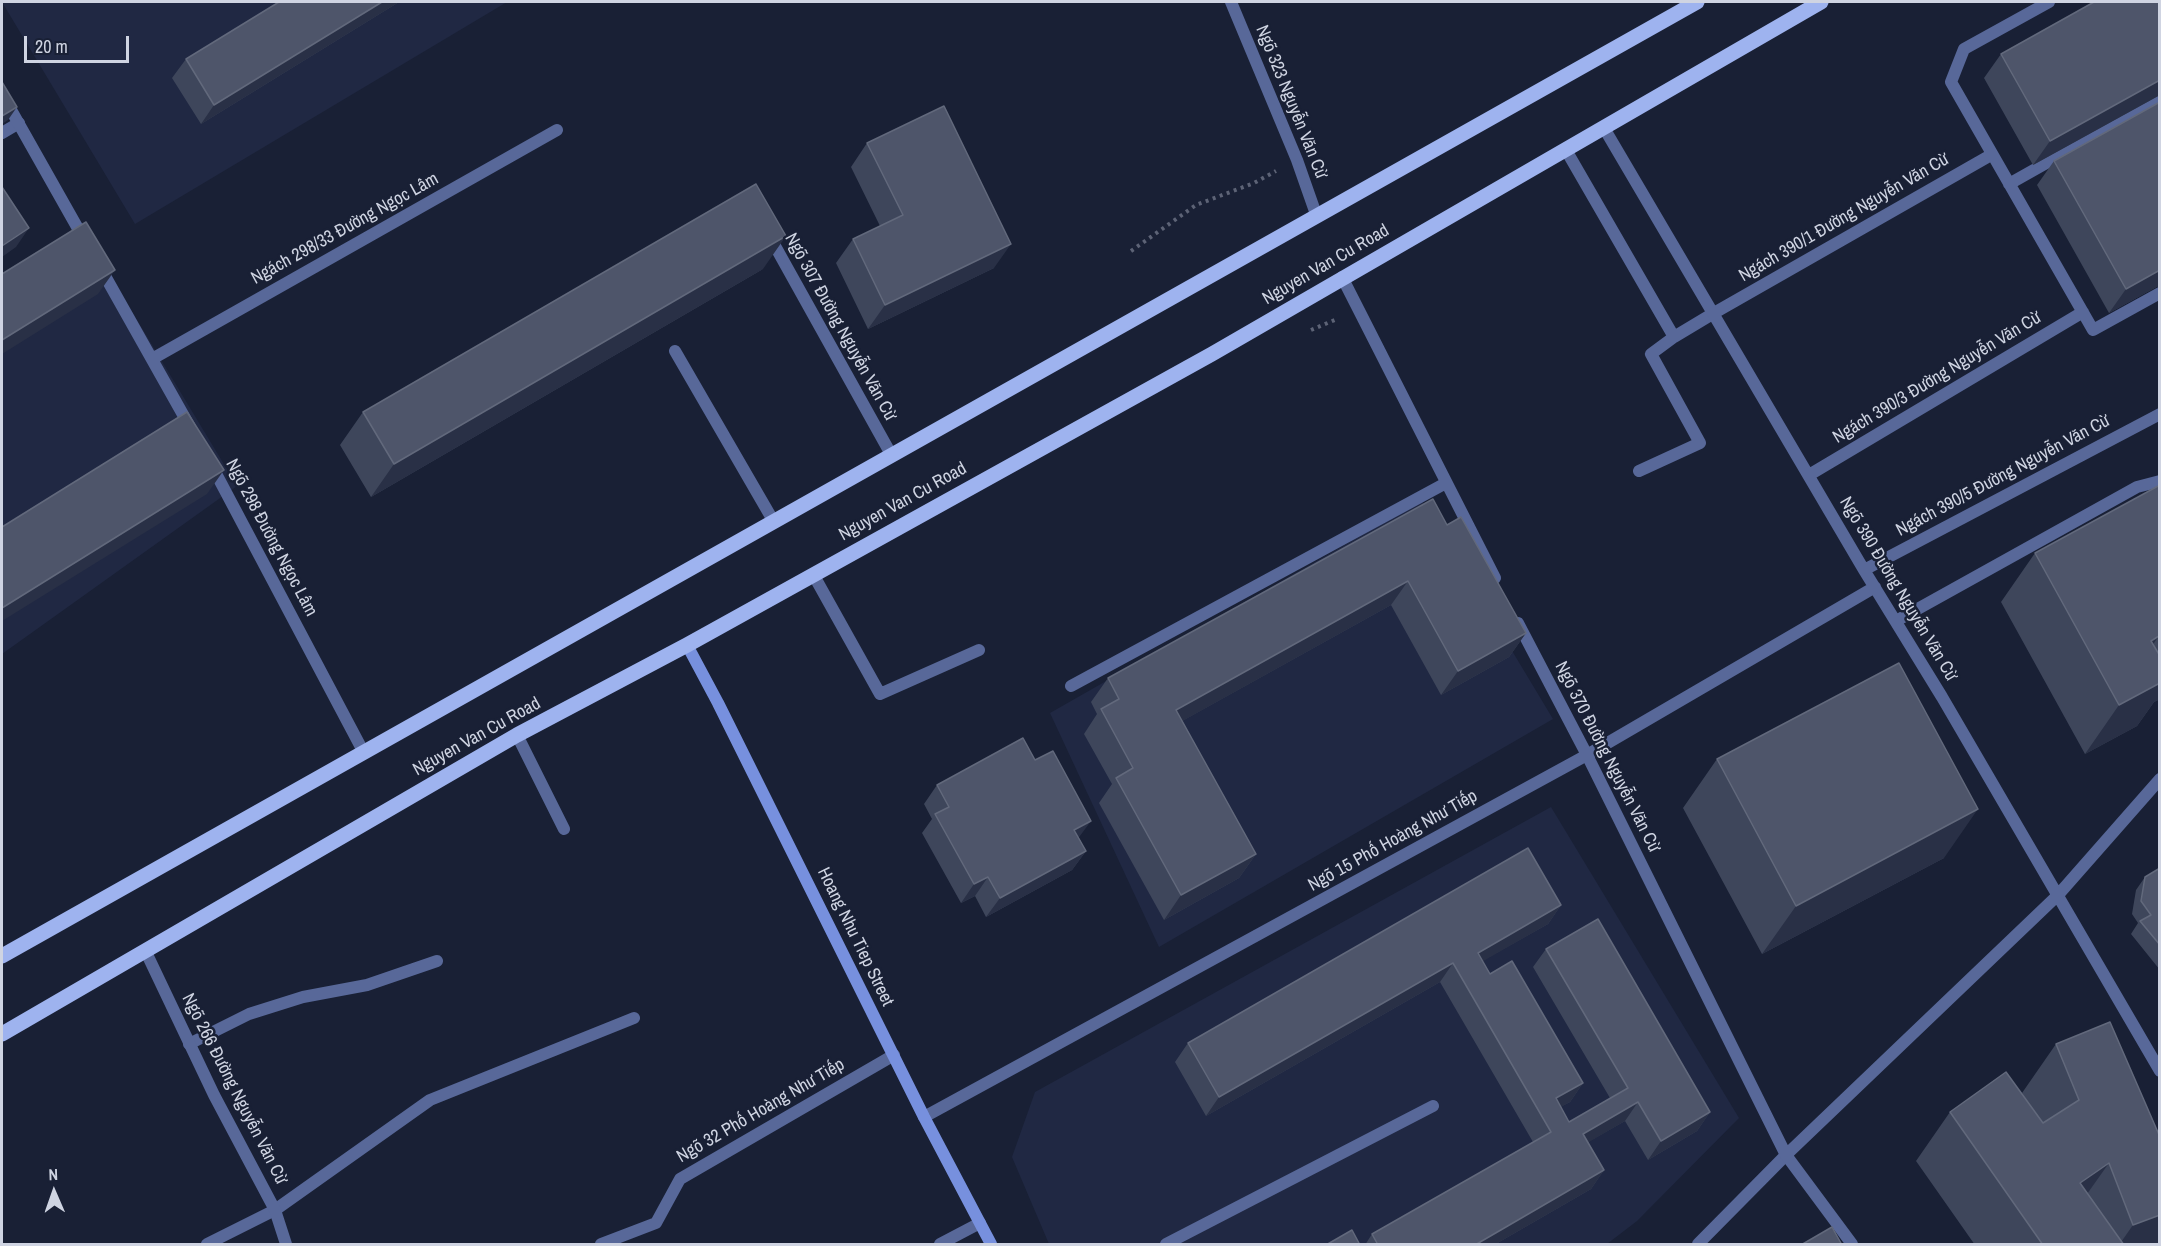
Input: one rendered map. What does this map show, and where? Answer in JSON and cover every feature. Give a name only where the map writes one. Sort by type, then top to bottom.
[{"type":"main road","name":"Nguyen Van Cu Road","points":[[2,1034],[517,735],[687,645],[1212,354],[1821,2]]},
{"type":"main road","points":[[2,956],[363,751],[1317,217],[1690,3]]},
{"type":"street","name":"Ngõ 323 Nguyễn Văn Cừ","points":[[1231,2],[1297,160],[1317,217]]},
{"type":"street","points":[[2049,2],[1964,49],[1952,82],[1991,155],[2093,330],[2160,293]]},
{"type":"street","points":[[2,94],[195,437]]},
{"type":"street","points":[[2009,184],[2160,99]]},
{"type":"street","points":[[2,133],[19,123]]},
{"type":"street","name":"Ngõ 390 Đường Nguyễn Văn Cừ","points":[[1604,128],[2160,1071]]},
{"type":"street","name":"Ngách 298/33 Đường Ngọc Lâm","points":[[152,359],[557,130]]},
{"type":"street","points":[[1566,150],[1674,338]]},
{"type":"street","name":"Ngách 390/1 Đường Nguyễn Văn Cừ","points":[[1639,471],[1700,443],[1651,354],[1714,313],[1991,155]]},
{"type":"street","name":"Ngõ 307 Đường Nguyễn Văn Cừ","points":[[763,226],[892,456]]},
{"type":"street","points":[[1342,277],[1500,588]]},
{"type":"street","name":"Ngách 390/3 Đường Nguyễn Văn Cừ","points":[[1809,475],[2083,312]]},
{"type":"street","points":[[675,351],[774,522]]},
{"type":"street","name":"Ngách 390/5 Đường Nguyễn Văn Cừ","points":[[1864,570],[2160,414]]},
{"type":"street","name":"Ngõ 298 Đường Ngọc Lâm","points":[[206,456],[363,751]]},
{"type":"street","points":[[1896,621],[2137,487],[2160,481]]},
{"type":"street","points":[[1071,686],[1446,483]]},
{"type":"street","points":[[813,574],[880,694],[979,650]]},
{"type":"street","name":"Ngõ 15 Phố Hoàng Như Tiếp","points":[[924,1117],[1587,755],[1875,587]]},
{"type":"street","name":"Ngõ 370 Đường Nguyễn Văn Cừ","points":[[1511,609],[1587,755],[1786,1155],[1852,1245]]},
{"type":"street","name":"Hoang Nhu Tiep Street","points":[[687,645],[924,1117],[991,1245]]},
{"type":"street","points":[[517,735],[564,829]]},
{"type":"street","points":[[1698,1245],[1786,1155],[2058,895],[2160,779]]},
{"type":"street","name":"Ngõ 266 Đường Nguyễn Văn Cừ","points":[[145,950],[214,1095],[275,1210],[286,1245]]},
{"type":"street","points":[[189,1044],[249,1014],[303,998],[368,985],[437,961]]},
{"type":"street","points":[[207,1245],[275,1210],[430,1100],[634,1018]]},
{"type":"street","name":"Ngõ 32 Phố Hoàng Như Tiếp","points":[[601,1245],[656,1224],[680,1179],[894,1055]]},
{"type":"street","points":[[1166,1245],[1433,1106]]},
{"type":"street","points":[[940,1245],[980,1223]]},
{"type":"path","points":[[1131,251],[1196,205],[1254,183]]},
{"type":"shaded area","points":[[2,2],[507,2],[135,224]]},
{"type":"shaded area","points":[[81,227],[237,486],[2,654],[2,275]]},
{"type":"shaded area","points":[[1422,501],[1553,719],[1159,947],[1050,713]]},
{"type":"shaded area","points":[[1551,807],[1739,1118],[1637,1221],[1607,1244],[1049,1244],[1012,1157],[1035,1092]]},
{"type":"building","points":[[279,2],[382,2],[214,105],[186,59]]},
{"type":"building","points":[[2094,2],[2160,2],[2160,80],[2050,141],[2001,54]]},
{"type":"building","points":[[2,82],[17,107],[2,116]]},
{"type":"building","points":[[2160,102],[2160,270],[2126,289],[2054,161]]},
{"type":"building","points":[[944,106],[1011,244],[885,305],[853,239],[903,215],[867,143]]},
{"type":"building","points":[[756,184],[786,236],[394,464],[363,412]]},
{"type":"building","points":[[2,187],[29,228],[2,246]]},
{"type":"building","points":[[86,222],[115,270],[2,340],[2,274]]},
{"type":"building","points":[[187,412],[224,470],[2,608],[2,527]]},
{"type":"building","points":[[2160,485],[2160,638],[2159,636],[2151,641],[2160,656],[2160,683],[2119,705],[2035,553]]},
{"type":"building","points":[[1433,499],[1447,525],[1461,517],[1526,633],[1458,671],[1408,581],[1176,710],[1256,854],[1181,895],[1116,778],[1133,768],[1101,709],[1119,699],[1108,678]]},
{"type":"building","points":[[1899,663],[1978,809],[1796,906],[1717,759]]},
{"type":"building","points":[[1023,738],[1035,760],[1053,751],[1091,821],[1074,830],[1086,851],[1000,898],[988,877],[974,884],[935,814],[949,807],[937,785]]},
{"type":"building","points":[[1528,848],[1561,905],[1478,953],[1490,974],[1512,961],[1583,1083],[1556,1098],[1569,1122],[1628,1088],[1546,949],[1598,919],[1710,1112],[1661,1141],[1638,1102],[1583,1134],[1604,1170],[1475,1245],[1378,1245],[1372,1234],[1551,1132],[1453,963],[1219,1097],[1188,1043]]},
{"type":"building","points":[[2160,868],[2160,945],[2140,921],[2151,915],[2141,901],[2145,877]]},
{"type":"building","points":[[2110,1022],[2160,1137],[2160,1215],[2133,1225],[2109,1163],[2080,1183],[2124,1245],[2043,1245],[1950,1112],[2006,1072],[2043,1123],[2079,1100],[2056,1044]]},
{"type":"building","points":[[1832,1227],[1842,1245],[1801,1245]]},
{"type":"building","points":[[1352,1230],[1360,1245],[1326,1245]]}]
